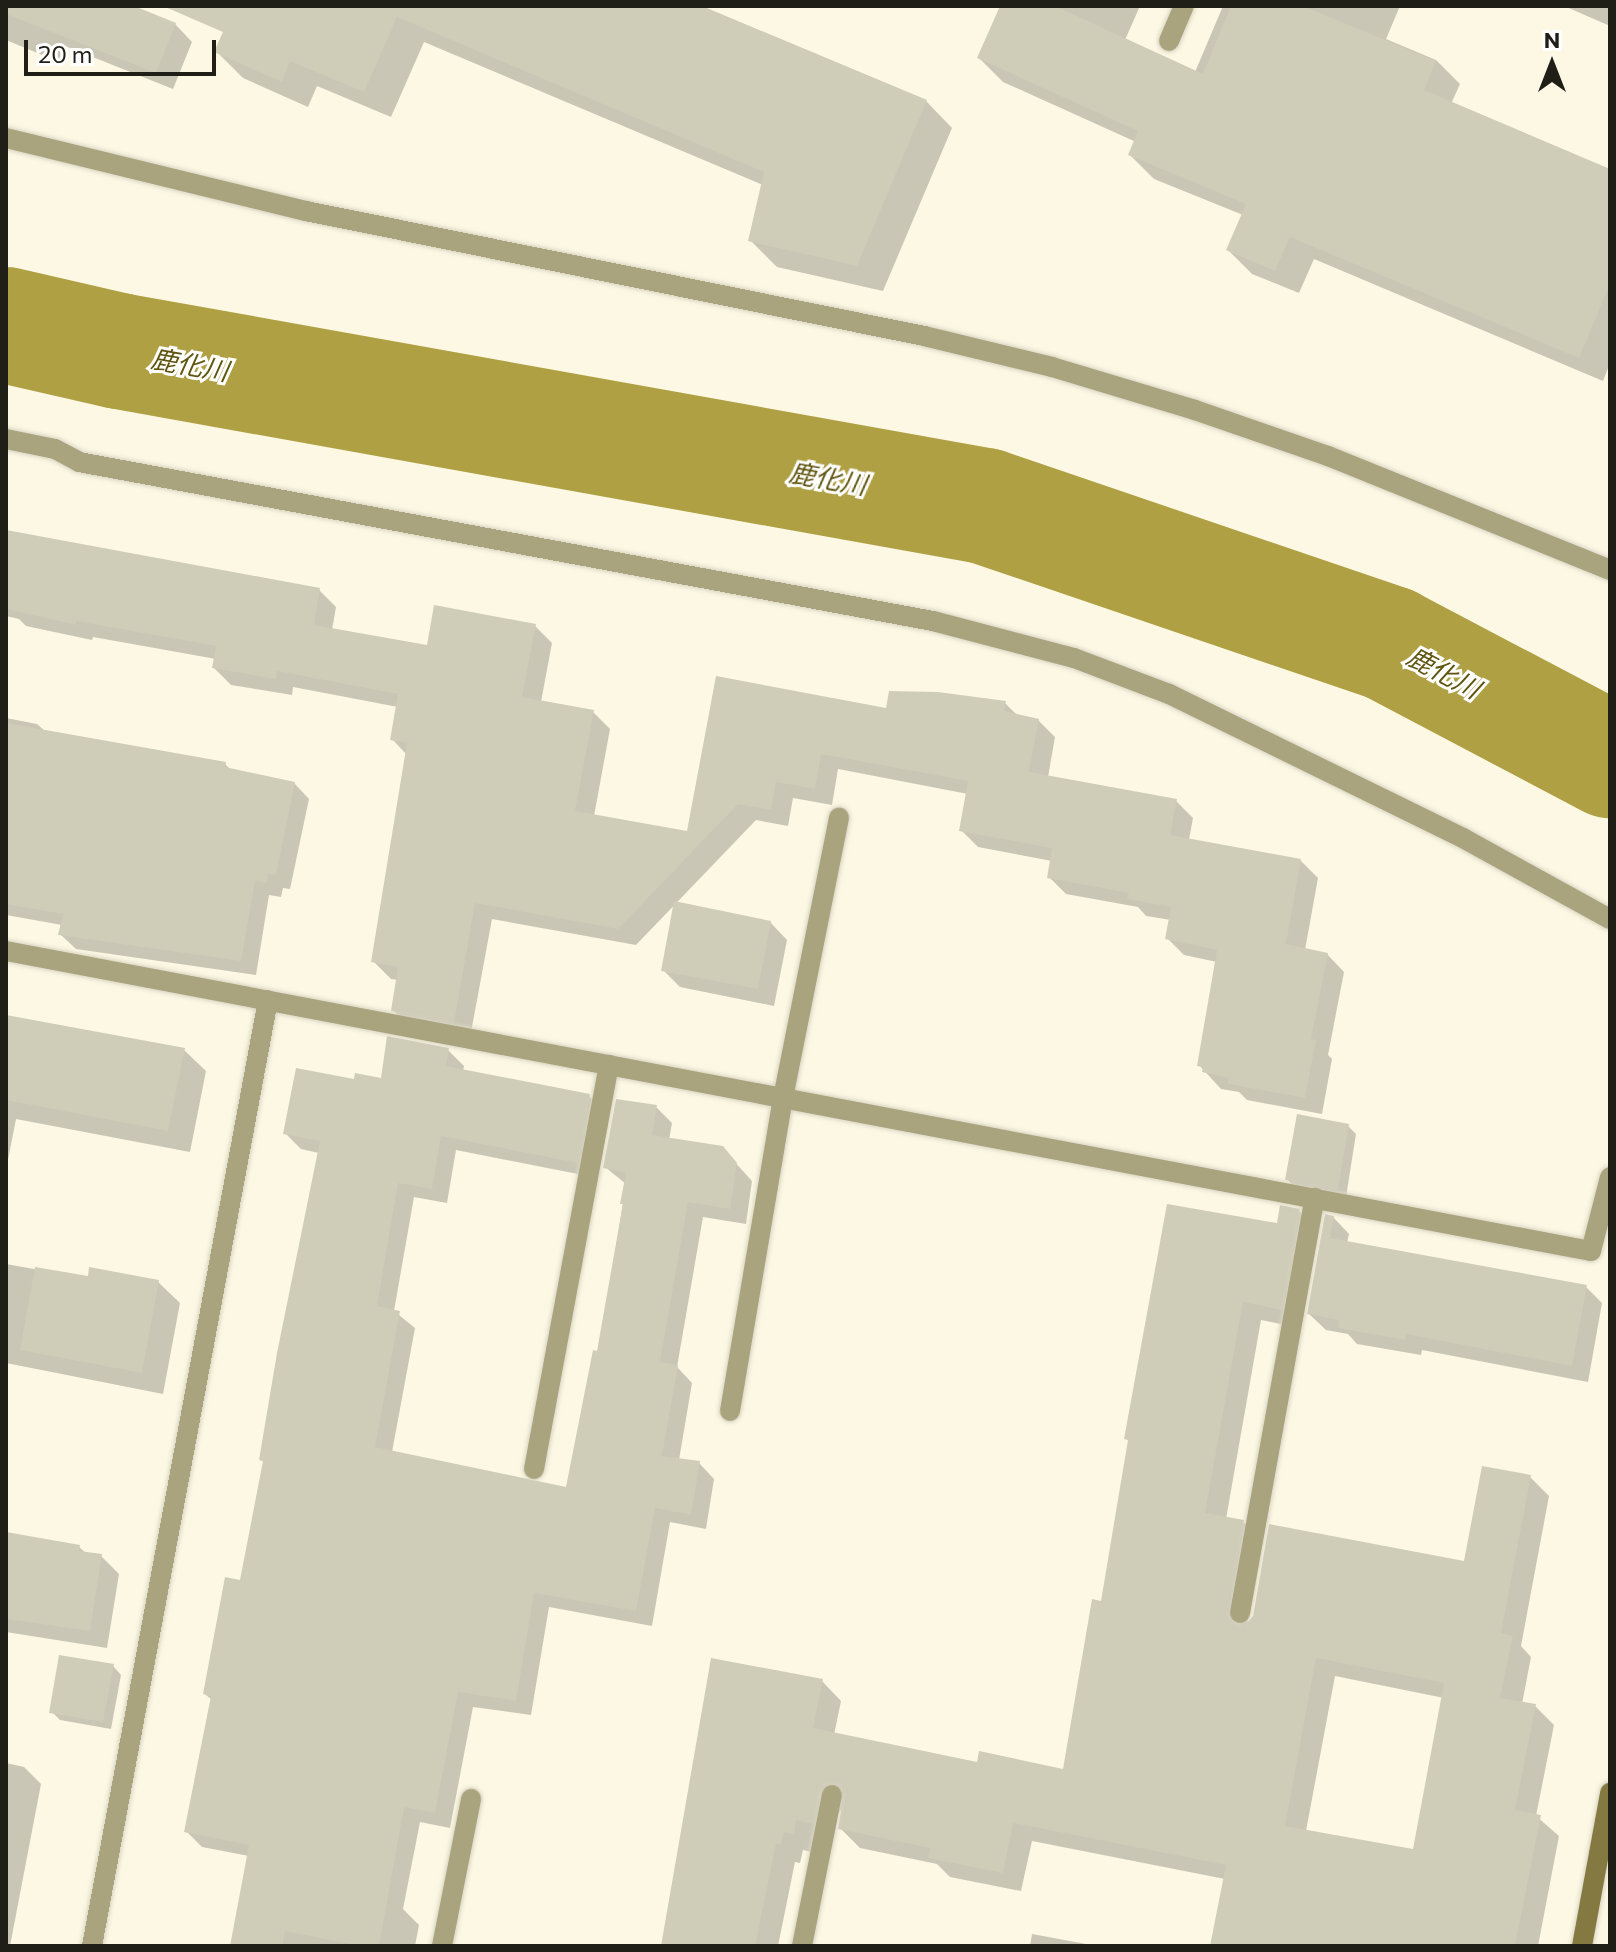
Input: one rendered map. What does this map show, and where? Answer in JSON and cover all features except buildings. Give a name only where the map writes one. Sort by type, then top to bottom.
[{"type":"street","points":[[1169,41],[1184,6]]},
{"type":"street","points":[[6,138],[306,211],[924,336],[1052,367],[1195,410],[1328,456],[1610,570]]},
{"type":"street","points":[[6,439],[55,449],[79,462],[933,621],[1074,658],[1169,694],[1463,838],[1610,919]]},
{"type":"street","points":[[730,1411],[783,1098],[839,818]]},
{"type":"street","points":[[6,951],[1591,1251],[1610,1177]]},
{"type":"street","points":[[92,1946],[268,1000]]},
{"type":"street","points":[[534,1469],[609,1065]]},
{"type":"street","points":[[1240,1613],[1315,1198]]},
{"type":"street","points":[[1582,1946],[1610,1793]]},
{"type":"street","points":[[802,1946],[832,1795]]},
{"type":"street","points":[[442,1946],[471,1799]]},
{"type":"waterway","name":"鹿化川","points":[[6,325],[119,351],[985,506],[1390,644],[1610,760]]}]
